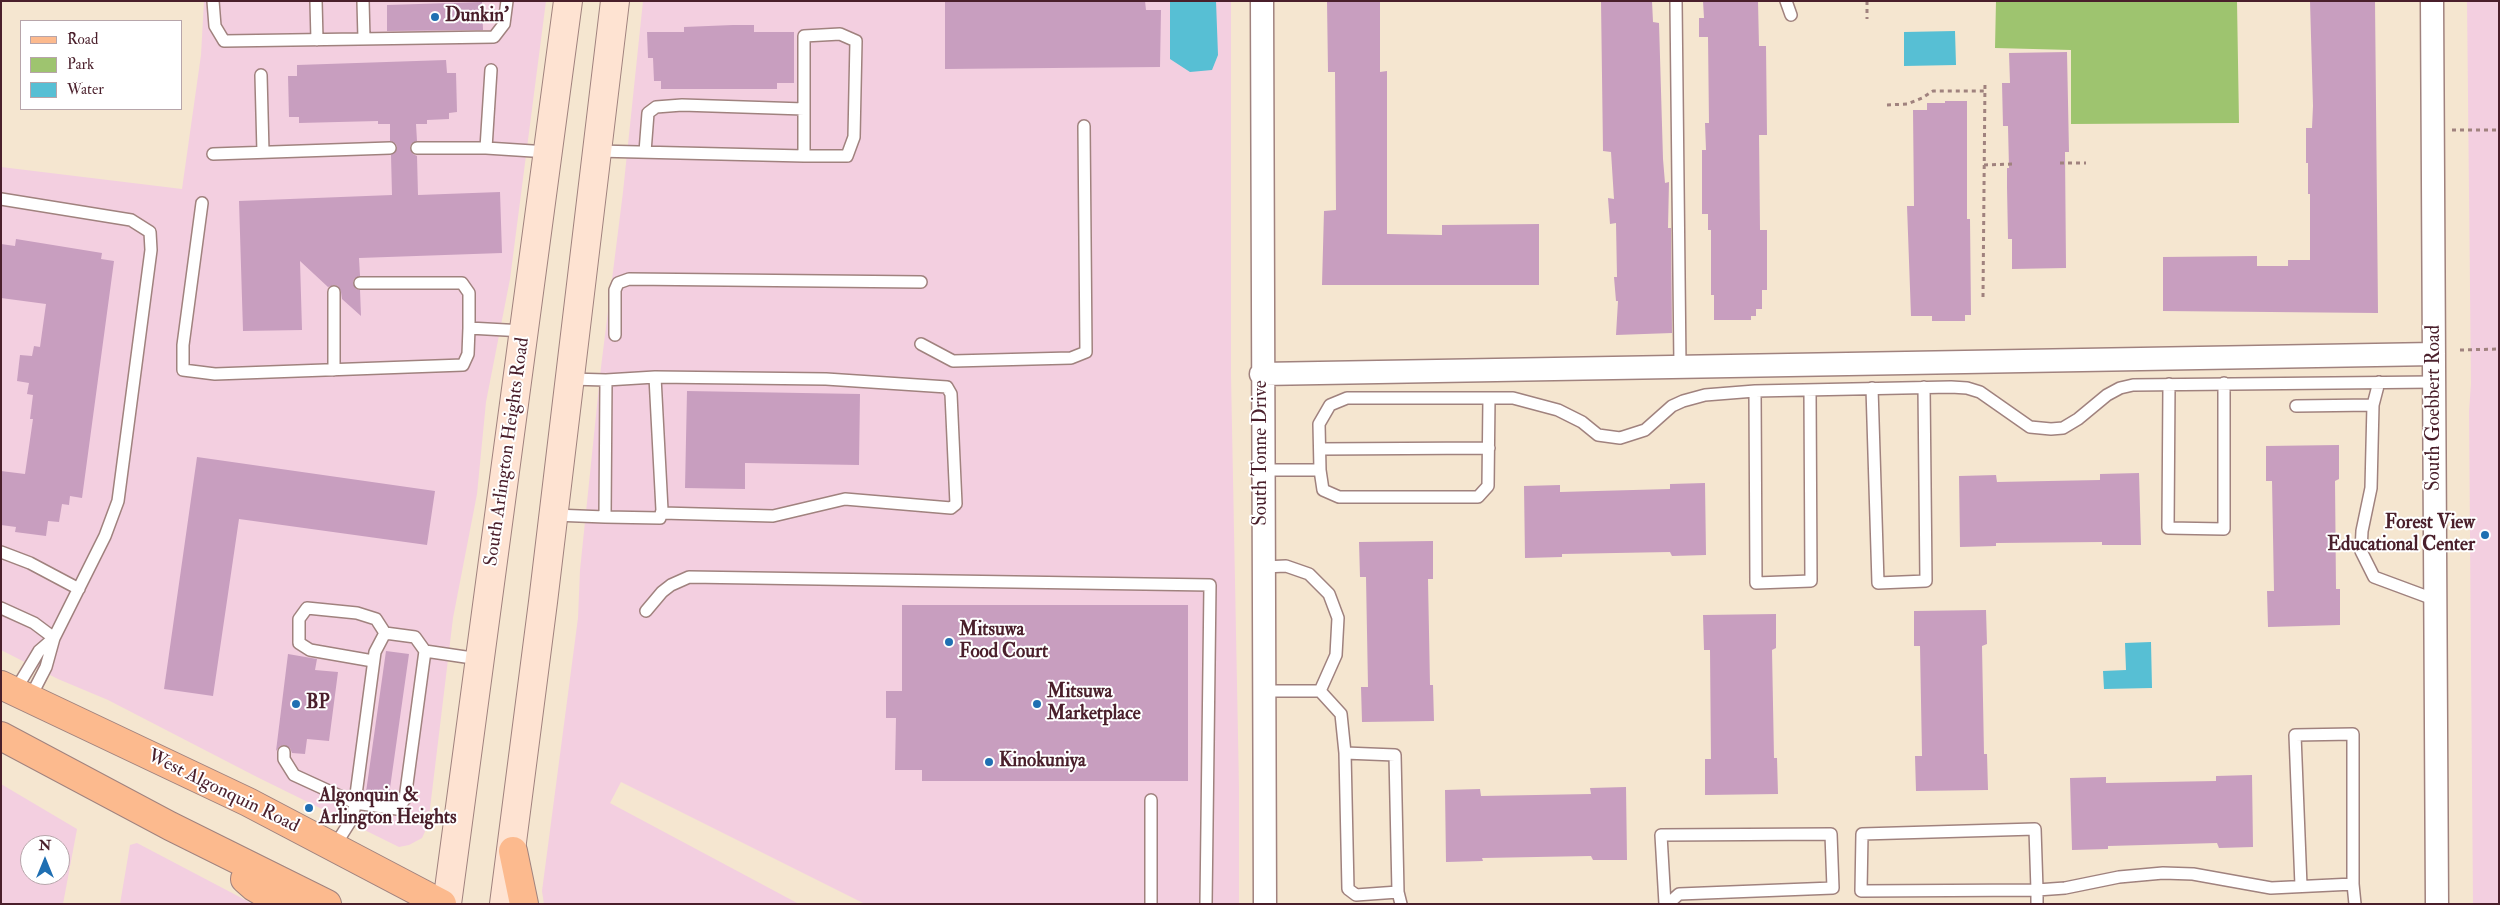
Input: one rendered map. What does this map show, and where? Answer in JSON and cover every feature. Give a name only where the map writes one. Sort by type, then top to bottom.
[{"type":"main road","name":"South Arlington Heights Road","points":[[447,904],[568,1]]},
{"type":"main road","points":[[504,904],[513,851],[615,1]]},
{"type":"main road","name":"West Algonquin Road","points":[[15,691],[248,802],[442,904]]},
{"type":"main road","points":[[1,736],[211,846],[328,904]]},
{"type":"main road","points":[[211,846],[254,887],[283,904]]},
{"type":"main road","points":[[513,851],[524,904]]},
{"type":"street","name":"South Tonne Drive","points":[[1262,1],[1261,374],[1265,904]]},
{"type":"street","name":"South Goebbert Road","points":[[2432,1],[2437,904]]},
{"type":"street","points":[[1261,374],[2434,354]]},
{"type":"lane","points":[[213,1],[215,26],[224,41],[494,37],[504,24],[507,1]]},
{"type":"lane","points":[[316,1],[317,40]]},
{"type":"lane","points":[[363,1],[364,39]]},
{"type":"lane","points":[[1676,1],[1680,366]]},
{"type":"lane","points":[[1786,1],[1791,15]]},
{"type":"lane","points":[[597,151],[804,156],[847,156],[854,137],[856,41],[840,34],[804,36],[804,156]]},
{"type":"lane","points":[[486,148],[491,70]]},
{"type":"lane","points":[[261,74],[263,152]]},
{"type":"lane","points":[[645,152],[648,113],[656,107],[682,105],[804,109]]},
{"type":"lane","points":[[921,344],[953,360],[1071,358],[1086,352],[1084,126]]},
{"type":"lane","points":[[213,154],[390,148]]},
{"type":"lane","points":[[417,148],[486,148],[548,152]]},
{"type":"lane","points":[[1,199],[131,220],[150,232],[150,250],[118,500],[105,536],[54,638],[46,667],[15,691]]},
{"type":"lane","points":[[202,204],[183,345],[183,370],[215,374],[463,365],[468,354],[469,293],[462,283],[360,283]]},
{"type":"lane","points":[[614,335],[615,290],[618,283],[629,279],[921,282]]},
{"type":"lane","points":[[334,292],[332,303],[334,370]]},
{"type":"lane","points":[[469,328],[524,331]]},
{"type":"lane","points":[[570,379],[606,380],[656,377],[826,379],[947,387],[951,394],[956,504],[951,508],[845,499],[773,516],[662,514]]},
{"type":"lane","points":[[554,515],[660,518],[662,514],[656,377]]},
{"type":"lane","points":[[605,517],[606,380]]},
{"type":"lane","points":[[2379,382],[2373,406],[2371,488],[2362,531],[2361,551],[2374,577],[2436,600]]},
{"type":"lane","points":[[1488,398],[1488,486],[1478,497],[1339,497],[1323,490],[1320,470],[1319,424],[1330,404],[1347,398],[1488,398],[1513,398],[1558,410],[1582,422],[1598,435],[1620,438],[1645,430],[1672,406],[1694,397],[1755,391],[1951,387],[1980,392],[2030,427],[2051,429],[2063,428],[2078,419],[2107,395],[2120,388],[2147,384],[2434,382]]},
{"type":"lane","points":[[2169,384],[2168,528],[2224,529],[2224,383]]},
{"type":"lane","points":[[1872,388],[1878,583],[1926,581],[1924,387]]},
{"type":"lane","points":[[1755,391],[1756,583],[1811,581],[1810,390]]},
{"type":"lane","points":[[2296,406],[2373,406]]},
{"type":"lane","points":[[1320,449],[1489,448]]},
{"type":"lane","points":[[1262,470],[1320,470]]},
{"type":"lane","points":[[1,552],[30,563],[78,589]]},
{"type":"lane","points":[[1263,567],[1286,566],[1309,574],[1329,594],[1338,618],[1336,655],[1320,691]]},
{"type":"lane","points":[[646,611],[671,584],[689,577],[1210,584],[1206,904]]},
{"type":"lane","points":[[1,608],[34,623],[54,638]]},
{"type":"lane","points":[[284,752],[284,759],[294,775],[355,803],[396,808],[405,798],[425,652],[415,637],[385,633],[376,619],[357,613],[307,608],[299,620],[297,655]]},
{"type":"lane","points":[[334,847],[353,817],[373,661],[375,652],[385,633]]},
{"type":"lane","points":[[15,691],[39,651],[54,638]]},
{"type":"lane","points":[[299,643],[310,650],[373,661]]},
{"type":"lane","points":[[425,652],[479,658]]},
{"type":"lane","points":[[1263,691],[1320,691],[1341,714],[1345,753],[1348,889],[1356,895],[1398,892]]},
{"type":"lane","points":[[2301,886],[2295,735],[2353,734],[2353,884],[2355,904]]},
{"type":"lane","points":[[1345,753],[1395,755],[1398,892],[1401,904]]},
{"type":"lane","points":[[1150,800],[1151,904]]},
{"type":"lane","points":[[2037,904],[2037,890],[2035,829],[1862,834],[1861,891],[2037,890],[2065,888],[2119,877],[2163,873],[2193,874],[2271,888],[2353,884]]},
{"type":"lane","points":[[1831,834],[1833,888],[1679,894],[1666,904],[1661,835],[1831,834]]},
{"type":"path","points":[[1867,1],[1867,19]]},
{"type":"path","points":[[1983,297],[1985,81]]},
{"type":"path","points":[[1886,105],[1907,104],[1933,91],[1985,91]]},
{"type":"path","points":[[2433,130],[2499,130]]},
{"type":"path","points":[[2060,163],[2086,163]]},
{"type":"path","points":[[1984,165],[2013,164]]},
{"type":"path","points":[[2460,350],[2499,349]]},
{"type":"shaded area","points":[[204,1],[546,1],[510,279],[486,402],[477,494],[453,618],[428,825],[422,838],[409,845],[399,847],[257,777],[108,700],[58,679],[1,650],[1,167],[182,189],[201,55]]},
{"type":"shaded area","points":[[643,1],[1231,1],[1231,376],[1239,787],[1239,904],[865,904],[621,782],[610,803],[799,904],[544,904],[542,891],[578,618],[580,570],[601,367],[623,192]]},
{"type":"shaded area","name":"Forest View Educational Center","points":[[2467,1],[2499,1],[2499,904],[2473,904]]},
{"type":"shaded area","points":[[1,784],[77,829],[70,866],[70,835],[20,835],[20,885],[67,885],[63,904],[1,904]]},
{"type":"shaded area","points":[[137,843],[253,904],[120,904],[130,845]]},
{"type":"green space","points":[[1996,1],[2237,1],[2239,123],[2071,124],[2071,50],[1995,48]]},
{"type":"water","points":[[1170,1],[1216,1],[1218,55],[1212,70],[1190,72],[1170,59]]},
{"type":"water","points":[[1955,31],[1956,65],[1904,66],[1904,32]]},
{"type":"water","points":[[2151,642],[2152,688],[2104,689],[2103,671],[2126,670],[2125,643]]},
{"type":"building","points":[[945,1],[1145,1],[1146,10],[1161,10],[1160,67],[945,69]]},
{"type":"building","points":[[1327,1],[1380,1],[1380,72],[1387,71],[1387,234],[1442,235],[1442,225],[1539,224],[1539,285],[1322,285],[1324,211],[1336,210],[1335,72],[1328,72]]},
{"type":"building","points":[[1601,1],[1652,1],[1653,22],[1659,23],[1663,159],[1665,183],[1669,182],[1668,228],[1671,228],[1672,333],[1616,335],[1618,301],[1616,301],[1614,277],[1617,277],[1616,223],[1610,224],[1608,198],[1614,199],[1611,152],[1603,151]]},
{"type":"building","points":[[1703,1],[1758,1],[1759,46],[1766,46],[1767,135],[1759,135],[1760,230],[1767,230],[1767,290],[1762,290],[1762,309],[1756,309],[1756,316],[1751,316],[1751,320],[1714,320],[1714,295],[1711,295],[1711,230],[1708,230],[1708,214],[1702,214],[1702,150],[1706,150],[1705,123],[1709,123],[1708,37],[1699,37],[1699,18],[1704,18]]},
{"type":"building","points":[[2310,1],[2375,1],[2378,313],[2163,311],[2163,257],[2257,256],[2257,266],[2288,266],[2288,260],[2310,260],[2310,194],[2308,194],[2308,163],[2306,163],[2306,128],[2312,128],[2313,106]]},
{"type":"building","name":"Dunkin'","points":[[482,2],[483,30],[387,31],[387,5]]},
{"type":"building","points":[[754,25],[754,32],[794,32],[794,83],[777,83],[777,89],[661,89],[661,81],[654,81],[653,58],[648,58],[647,32],[684,32],[684,27]]},
{"type":"building","points":[[2067,52],[2069,152],[2065,152],[2066,268],[2012,269],[2012,239],[2008,239],[2008,126],[2003,126],[2002,83],[2010,83],[2009,53]]},
{"type":"building","points":[[446,60],[447,73],[456,73],[457,112],[449,113],[449,119],[427,120],[427,124],[416,124],[417,141],[411,144],[410,148],[413,154],[417,156],[418,195],[500,192],[502,253],[359,258],[360,276],[354,279],[353,283],[356,289],[360,290],[361,316],[342,299],[338,286],[328,287],[300,261],[302,330],[243,331],[239,201],[392,195],[391,155],[397,148],[396,144],[390,141],[390,124],[378,124],[378,121],[299,123],[299,117],[289,117],[288,76],[297,76],[297,65]]},
{"type":"building","points":[[1945,101],[1967,101],[1967,219],[1970,219],[1971,315],[1965,315],[1965,321],[1932,321],[1932,316],[1911,316],[1907,206],[1914,206],[1913,110],[1927,110],[1927,103],[1945,103]]},
{"type":"building","points":[[16,239],[102,253],[101,259],[114,261],[82,498],[70,496],[69,505],[62,504],[59,522],[48,521],[46,536],[15,532],[16,527],[1,525],[1,471],[25,474],[33,419],[30,419],[33,395],[27,394],[29,383],[17,381],[20,355],[32,356],[34,346],[40,347],[46,304],[1,298],[1,244],[15,246]]},
{"type":"building","points":[[687,391],[860,394],[859,465],[745,463],[745,489],[685,488]]},
{"type":"building","points":[[2339,445],[2339,479],[2335,481],[2336,589],[2340,589],[2340,625],[2268,627],[2267,591],[2274,591],[2272,481],[2266,481],[2266,446]]},
{"type":"building","points":[[197,457],[435,491],[427,545],[239,519],[213,696],[164,689]]},
{"type":"building","points":[[2139,473],[2141,545],[2102,545],[2102,542],[1996,543],[1996,546],[1960,547],[1959,476],[1996,475],[1997,482],[2100,480],[2100,474]]},
{"type":"building","points":[[1705,483],[1706,555],[1672,556],[1670,552],[1562,554],[1562,557],[1525,558],[1524,486],[1560,485],[1560,492],[1670,489],[1670,484]]},
{"type":"building","points":[[1433,541],[1433,579],[1428,579],[1430,685],[1433,685],[1434,721],[1362,722],[1361,687],[1368,687],[1366,577],[1360,577],[1359,542]]},
{"type":"building","name":"Mitsuwa Marketplace","points":[[902,605],[1188,605],[1188,781],[922,781],[922,770],[895,770],[896,718],[886,718],[886,691],[902,691]]},
{"type":"building","points":[[1986,610],[1987,644],[1982,646],[1984,754],[1987,754],[1988,790],[1916,791],[1915,756],[1922,756],[1920,646],[1914,646],[1914,611]]},
{"type":"building","points":[[1776,614],[1776,648],[1772,650],[1774,758],[1777,758],[1778,794],[1705,795],[1705,759],[1711,759],[1710,650],[1704,650],[1703,615]]},
{"type":"building","name":"BP","points":[[386,651],[409,654],[389,795],[366,792]]},
{"type":"building","name":"BP","points":[[288,654],[317,659],[315,670],[338,672],[329,741],[307,739],[305,754],[292,753],[290,748],[284,745],[280,746],[276,751]]},
{"type":"building","points":[[2252,775],[2253,847],[2219,848],[2217,843],[2108,846],[2108,849],[2072,850],[2070,778],[2106,777],[2106,783],[2216,781],[2216,776]]},
{"type":"building","points":[[1626,787],[1627,860],[1593,860],[1591,856],[1482,858],[1483,861],[1446,862],[1445,790],[1480,789],[1481,796],[1591,794],[1590,788]]},
{"type":"place","name":"Dunkin'","points":[[435,17]]},
{"type":"place","name":"Forest View Educational Center","points":[[2485,535]]},
{"type":"place","name":"Mitsuwa Food Court","points":[[949,642]]},
{"type":"place","name":"BP","points":[[296,704]]},
{"type":"place","name":"Mitsuwa Marketplace","points":[[1037,704]]},
{"type":"place","name":"Kinokuniya","points":[[989,762]]},
{"type":"place","name":"Algonquin & Arlington Heights","points":[[309,808]]}]
